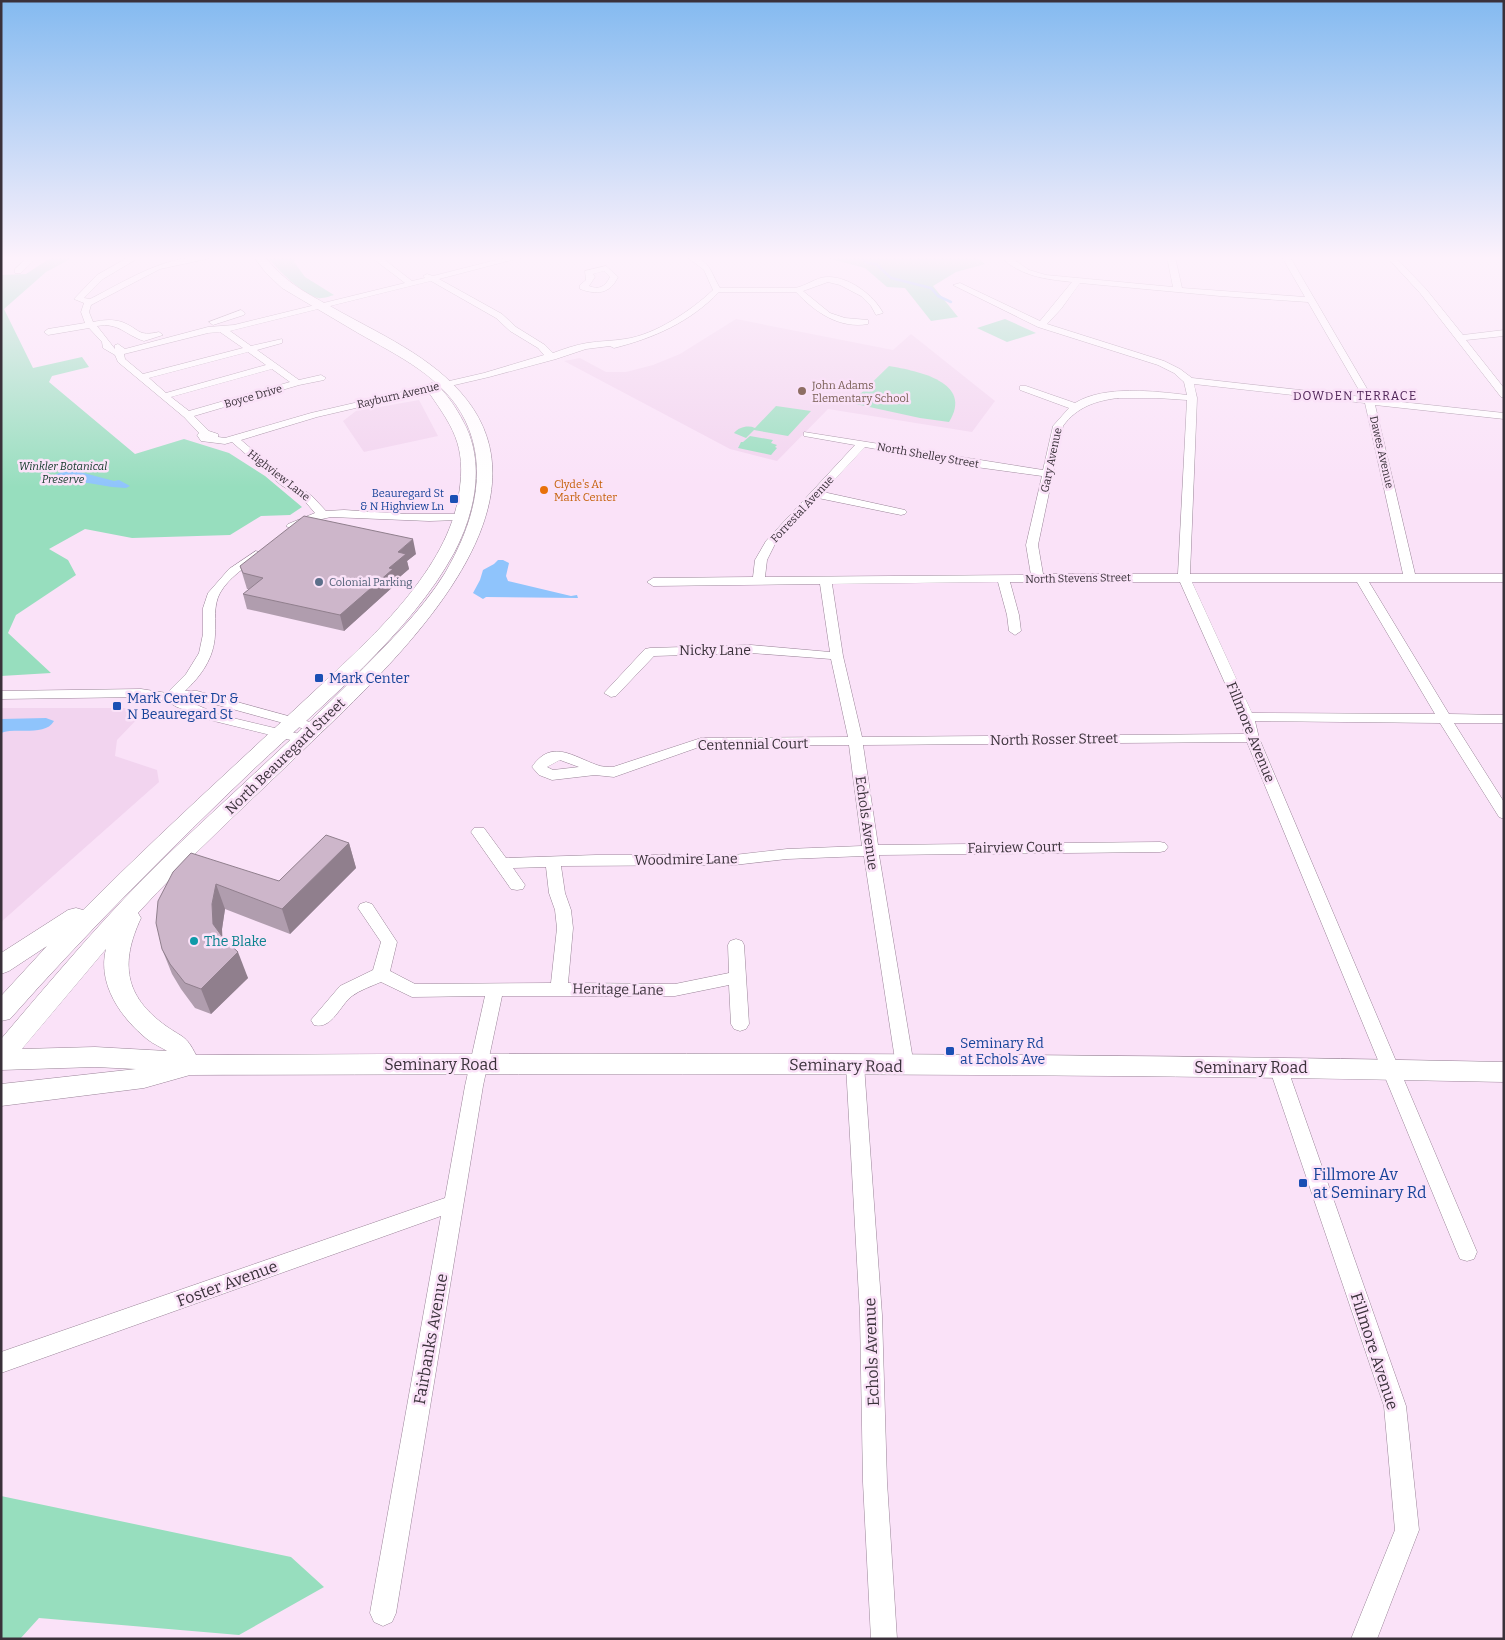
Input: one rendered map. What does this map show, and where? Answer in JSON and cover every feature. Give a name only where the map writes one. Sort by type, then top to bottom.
[{"type":"main road","name":"North Beauregard Street","points":[[1,1012],[44,964],[131,890],[298,731],[394,646],[434,600],[452,575],[471,537],[485,488],[485,458],[478,433],[470,415],[457,395],[439,386],[355,334]]},
{"type":"main road","name":"North Beauregard Street","points":[[298,731],[411,604],[439,562],[460,517],[467,486],[465,446],[463,434],[448,409],[439,386]]},
{"type":"main road","name":"North Beauregard Street","points":[[1,1058],[77,966],[131,890]]},
{"type":"main road","points":[[1,965],[56,930],[131,890]]},
{"type":"main road","points":[[131,890],[118,937],[115,957],[116,977],[124,997],[132,1010],[157,1033],[179,1047],[189,1065]]},
{"type":"main road","name":"Seminary Road","points":[[1,1058],[77,1057],[160,1060],[189,1065],[737,1063],[905,1066],[1278,1067],[1504,1072]]},
{"type":"main road","points":[[1,1083],[160,1060]]},
{"type":"main road","name":"Seminary Road","points":[[1,1095],[144,1078],[189,1065]]},
{"type":"street","points":[[98,334],[106,342],[106,346],[118,353],[190,334]]},
{"type":"street","points":[[137,334],[146,338],[172,334]]},
{"type":"street","points":[[231,334],[297,383]]},
{"type":"street","points":[[520,334],[542,347],[543,350],[553,357]]},
{"type":"street","name":"Rayburn Avenue","points":[[187,415],[205,433],[202,435],[202,438],[225,441],[314,415],[439,386],[564,353],[590,352],[652,334]]},
{"type":"street","points":[[1065,334],[1161,364],[1176,371],[1189,381],[1504,416]]},
{"type":"street","name":"Dawes Avenue","points":[[1330,334],[1369,400],[1410,578]]},
{"type":"street","points":[[1456,334],[1504,395]]},
{"type":"street","points":[[1459,338],[1499,334]]},
{"type":"street","points":[[143,377],[279,341]]},
{"type":"street","points":[[542,347],[564,353]]},
{"type":"street","points":[[118,353],[121,360],[187,415]]},
{"type":"street","points":[[164,396],[272,366]]},
{"type":"street","name":"Boyce Drive","points":[[187,415],[297,383],[321,378]]},
{"type":"street","name":"Fillmore Avenue","points":[[1189,381],[1192,398],[1184,577],[1247,717],[1252,738],[1467,1252]]},
{"type":"street","points":[[1023,388],[1074,406],[1089,400],[1120,395],[1147,394],[1192,398]]},
{"type":"street","name":"Gary Avenue","points":[[1038,578],[1032,557],[1032,546],[1058,426],[1062,417],[1074,406]]},
{"type":"street","name":"North Shelley Street","points":[[808,434],[1048,474]]},
{"type":"street","name":"Highview Lane","points":[[233,438],[285,483],[307,497],[323,514]]},
{"type":"street","name":"Forrestal Avenue","points":[[759,581],[759,571],[764,552],[862,444]]},
{"type":"street","points":[[816,494],[901,512]]},
{"type":"street","name":"Highview Lane","points":[[284,532],[300,521],[323,514],[460,517]]},
{"type":"street","points":[[170,697],[194,675],[203,662],[209,646],[208,614],[214,594],[231,573],[265,547]]},
{"type":"street","name":"North Stevens Street","points":[[653,582],[1184,577],[1504,578]]},
{"type":"street","points":[[1362,578],[1444,718],[1504,814]]},
{"type":"street","points":[[1003,579],[1013,615],[1015,632]]},
{"type":"street","name":"Echols Avenue","points":[[826,581],[837,656],[856,742],[905,1066]]},
{"type":"street","name":"Nicky Lane","points":[[611,693],[650,652],[751,649],[837,656]]},
{"type":"street","points":[[1,695],[141,693],[170,697],[181,705],[203,713],[298,731]]},
{"type":"street","points":[[1247,717],[1504,719]]},
{"type":"street","name":"North Rosser Street","points":[[856,742],[1252,738]]},
{"type":"street","name":"Centennial Court","points":[[595,770],[614,772],[701,742],[856,742]]},
{"type":"street","points":[[479,832],[517,885]]},
{"type":"street","name":"Fairview Court","points":[[871,851],[888,849],[1160,846]]},
{"type":"street","name":"Woodmire Lane","points":[[502,863],[734,860],[788,854],[871,851]]},
{"type":"street","points":[[553,861],[557,893],[565,928],[559,988]]},
{"type":"street","points":[[320,1020],[346,991],[381,974],[389,942],[366,908]]},
{"type":"street","points":[[736,944],[740,1024]]},
{"type":"street","name":"Heritage Lane","points":[[381,974],[412,991],[559,988],[675,990],[739,977]]},
{"type":"street","points":[[479,1064],[495,990]]},
{"type":"street","name":"Fairbanks Avenue","points":[[383,1613],[479,1064]]},
{"type":"street","name":"Echols Avenue","points":[[855,1065],[871,1314],[875,1482],[884,1639]]},
{"type":"street","name":"Fillmore Avenue","points":[[1278,1067],[1395,1406],[1407,1530],[1364,1639]]},
{"type":"street","name":"Foster Avenue","points":[[1,1363],[454,1203]]},
{"type":"shaded area","name":"John Adams Elementary School","points":[[713,334],[810,334],[893,350],[911,334],[995,401],[972,432],[828,409],[777,461],[730,449],[564,361],[580,358],[606,372],[626,372],[653,365],[680,354]]},
{"type":"shaded area","points":[[419,400],[438,436],[364,452],[343,421],[356,411]]},
{"type":"shaded area","points":[[1,708],[135,708],[139,717],[117,740],[115,756],[157,770],[159,782],[1,922]]},
{"type":"green space","name":"Winkler Botanical Preserve","points":[[1,334],[16,334],[33,368],[82,357],[89,367],[52,376],[49,382],[135,454],[184,439],[229,453],[265,476],[302,507],[290,515],[261,516],[230,535],[132,538],[85,529],[49,549],[68,560],[76,575],[16,615],[8,633],[51,673],[1,676]]},
{"type":"green space","points":[[989,334],[1034,334],[1007,342]]},
{"type":"green space","points":[[889,366],[927,375],[949,388],[954,397],[955,408],[949,422],[920,418],[851,403]]},
{"type":"green space","points":[[776,406],[811,411],[788,436],[754,430],[746,438],[734,433],[744,427],[755,428]]},
{"type":"green space","points":[[750,436],[773,440],[771,443],[777,445],[775,447],[777,448],[771,455],[738,448],[741,442]]},
{"type":"green space","points":[[1,1496],[291,1557],[324,1587],[239,1635],[39,1618],[20,1639],[1,1639]]},
{"type":"water","points":[[69,469],[114,481],[119,480],[130,486],[126,488],[88,483],[52,482],[52,476]]},
{"type":"water","points":[[498,560],[509,563],[506,576],[508,581],[571,596],[577,595],[578,598],[486,597],[483,599],[473,593],[483,570]]},
{"type":"water","points":[[46,718],[54,721],[44,729],[1,733],[1,719]]},
{"type":"building","name":"Colonial Parking","points":[[304,516],[413,539],[398,552],[406,554],[389,568],[393,569],[340,615],[243,594],[263,578],[243,573],[240,566]]},
{"type":"building","points":[[326,835],[349,843],[282,909],[216,884],[212,904],[213,924],[224,939],[238,952],[201,989],[185,983],[170,964],[162,949],[156,923],[158,901],[173,872],[191,853],[279,881]]},
{"type":"place","name":"John Adams Elementary School","points":[[802,391]]},
{"type":"place","name":"Clyde's At Mark Center","points":[[544,490]]},
{"type":"place","name":"Beauregard St & N Highview Ln","points":[[454,499]]},
{"type":"place","name":"Colonial Parking","points":[[319,582]]},
{"type":"place","name":"Mark Center","points":[[319,678]]},
{"type":"place","name":"Mark Center Dr & N Beauregard St","points":[[117,706]]},
{"type":"place","name":"The Blake","points":[[194,941]]},
{"type":"place","name":"Seminary Rd at Echols Ave","points":[[950,1051]]},
{"type":"place","name":"Fillmore Av at Seminary Rd","points":[[1303,1183]]},
{"type":"district","name":"DOWDEN TERRACE","points":[[1355,396]]}]
